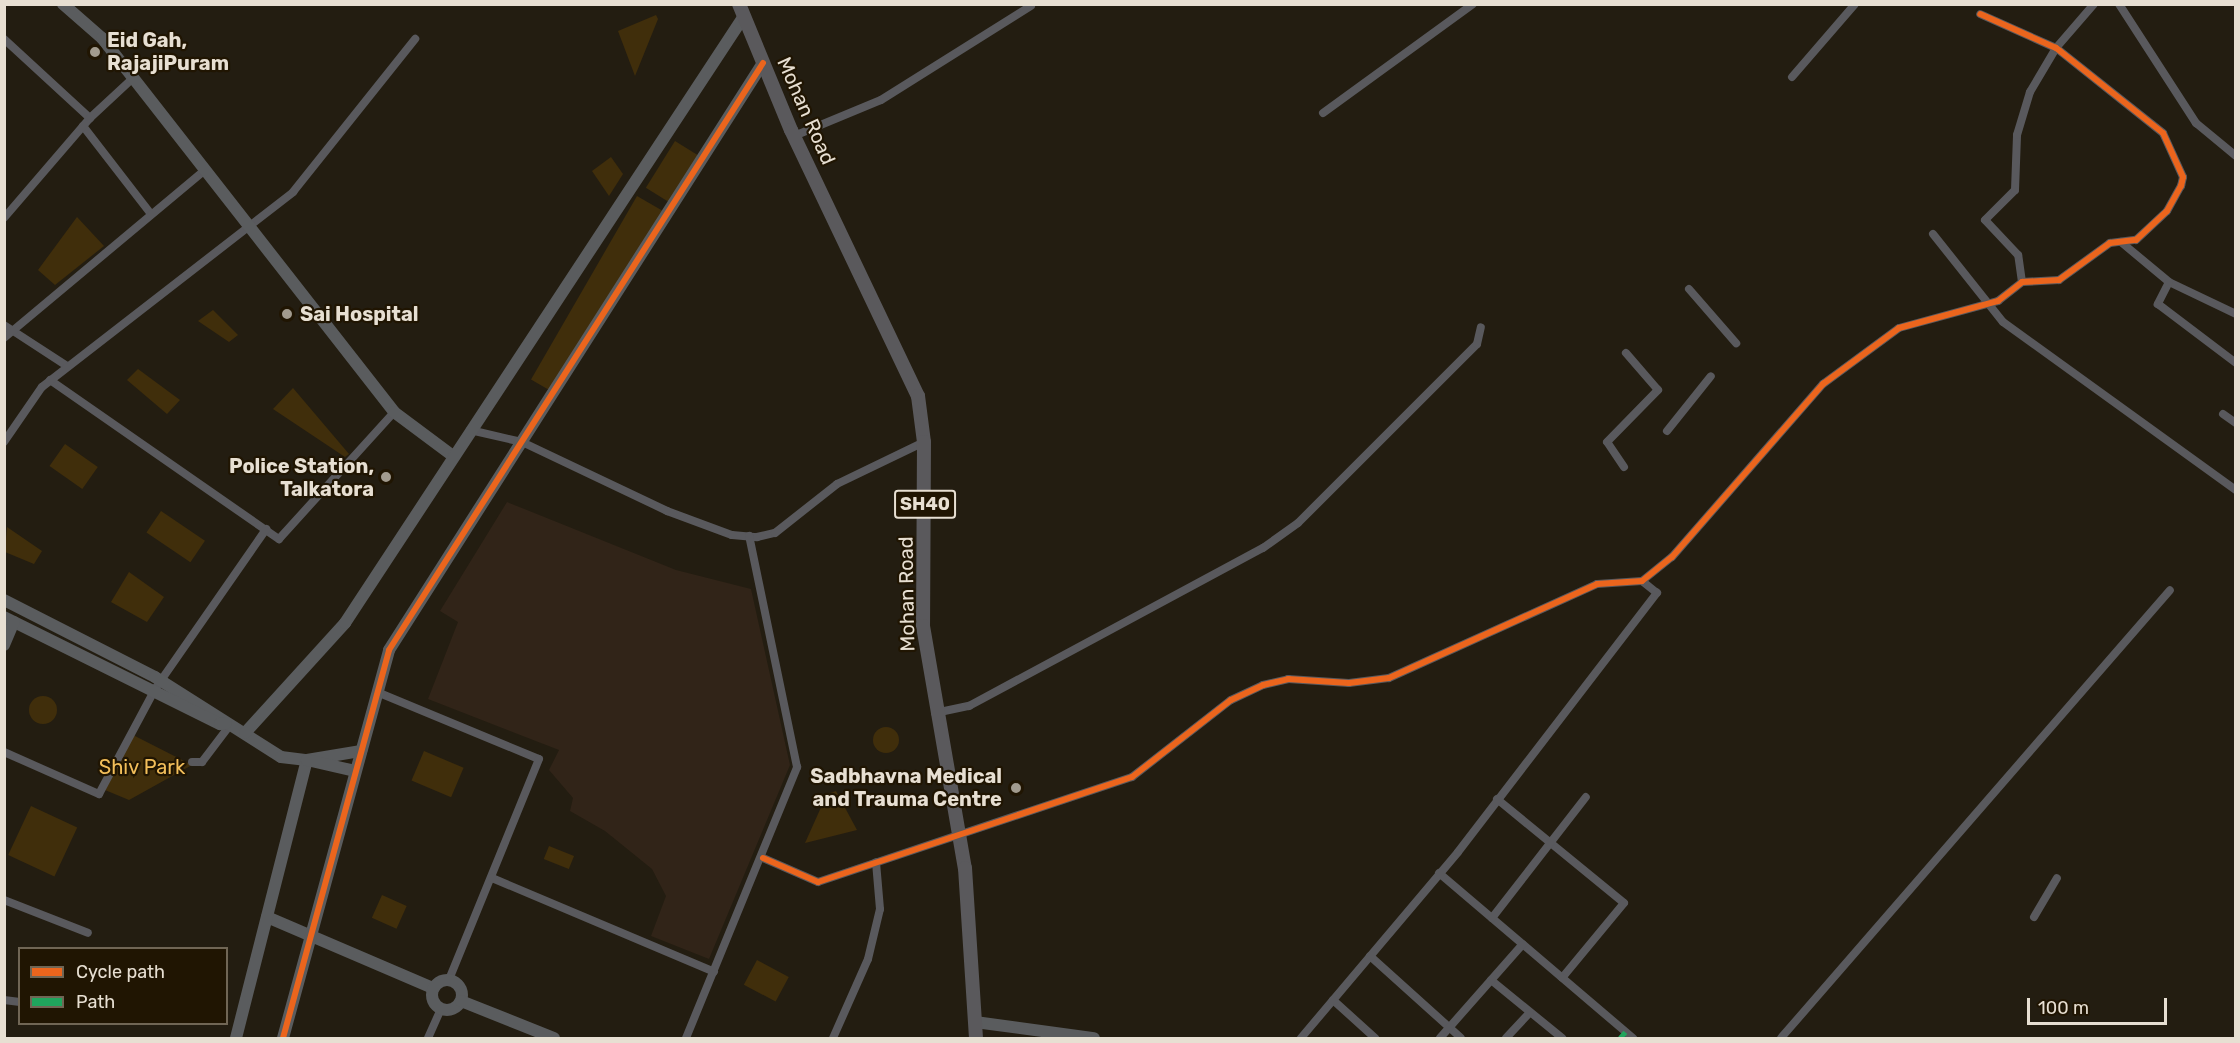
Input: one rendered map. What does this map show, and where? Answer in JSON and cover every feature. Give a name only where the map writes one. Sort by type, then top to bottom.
[{"type":"main road","name":"Mohan Road","points":[[741,10],[794,136],[918,396],[924,442],[923,626],[934,713],[958,833],[976,1038]]},
{"type":"street","points":[[63,4],[102,38],[394,412],[453,456]]},
{"type":"street","points":[[1323,113],[1473,4]]},
{"type":"street","points":[[1792,77],[1855,4]]},
{"type":"street","points":[[2022,282],[2018,255],[1985,220],[2015,190],[2017,135],[2030,92],[2056,48],[2094,4]]},
{"type":"street","points":[[2119,4],[2196,123],[2235,156]]},
{"type":"street","points":[[794,136],[881,100],[1031,6]]},
{"type":"street","points":[[245,733],[345,623],[741,10]]},
{"type":"street","points":[[763,858],[818,882],[958,833],[1132,777],[1231,700],[1263,685],[1288,679],[1349,683],[1389,678],[1597,584],[1642,581],[1672,556],[1823,384],[1854,358],[1899,328],[1986,304],[2022,282],[2059,280],[2110,243],[2136,240],[2167,211],[2183,177],[2163,133],[2056,48],[1980,14]]},
{"type":"street","points":[[4,39],[90,118]]},
{"type":"street","points":[[4,442],[50,380],[66,366],[246,225],[293,192],[415,39]]},
{"type":"street","points":[[283,1038],[389,650],[763,63]]},
{"type":"street","points":[[4,218],[90,118],[133,78]]},
{"type":"street","points":[[83,126],[151,214]]},
{"type":"street","points":[[4,338],[7,327],[204,171]]},
{"type":"street","points":[[1933,234],[1986,304],[2123,413],[2235,490]]},
{"type":"street","points":[[2121,242],[2169,282],[2235,314]]},
{"type":"street","points":[[2169,282],[2158,304],[2235,363]]},
{"type":"street","points":[[1689,289],[1737,343]]},
{"type":"street","points":[[7,327],[66,366]]},
{"type":"street","points":[[934,713],[969,706],[1263,548],[1298,523],[1477,344],[1481,327]]},
{"type":"street","points":[[1624,467],[1607,442],[1658,390],[1626,353]]},
{"type":"street","points":[[1667,431],[1711,376]]},
{"type":"street","points":[[50,380],[279,539],[394,412]]},
{"type":"street","points":[[2223,414],[2235,423]]},
{"type":"street","points":[[470,429],[522,442],[667,511],[749,536],[775,533],[837,484],[924,442]]},
{"type":"street","points":[[4,752],[99,794],[159,686],[266,529]]},
{"type":"street","points":[[686,1038],[763,858],[797,767],[749,536]]},
{"type":"street","points":[[1301,1038],[1439,873],[1657,593],[1642,581]]},
{"type":"street","points":[[1781,1038],[2170,590]]},
{"type":"street","points":[[4,600],[245,733],[281,757],[307,760],[355,771]]},
{"type":"street","points":[[4,645],[9,620],[159,686]]},
{"type":"street","points":[[377,692],[539,759],[449,980],[434,988]]},
{"type":"street","points":[[192,762],[201,762],[228,724]]},
{"type":"street","points":[[307,760],[361,751]]},
{"type":"street","points":[[236,1038],[307,760]]},
{"type":"street","points":[[1492,918],[1586,797]]},
{"type":"street","points":[[1497,799],[1549,845],[1624,903],[1562,978]]},
{"type":"street","points":[[833,1038],[870,953],[880,909],[876,862]]},
{"type":"street","points":[[1439,873],[1562,978],[1622,1035],[1633,1038]]},
{"type":"street","points":[[492,878],[714,972]]},
{"type":"street","points":[[2034,917],[2057,878]]},
{"type":"street","points":[[4,900],[88,933]]},
{"type":"street","points":[[267,917],[434,988]]},
{"type":"street","points":[[1440,1038],[1523,944]]},
{"type":"street","points":[[1370,956],[1461,1038]]},
{"type":"street","points":[[449,980],[460,987],[461,1001]]},
{"type":"street","points":[[1491,980],[1562,1038]]},
{"type":"street","points":[[434,988],[432,998],[441,1008],[450,1010],[461,1001]]},
{"type":"street","points":[[1333,1000],[1375,1038]]},
{"type":"street","points":[[461,1001],[554,1038]]},
{"type":"street","points":[[428,1038],[441,1008]]},
{"type":"street","points":[[1506,1038],[1530,1012]]},
{"type":"street","points":[[975,1022],[1094,1038]]},
{"type":"shaded area","points":[[507,502],[676,570],[751,589],[790,765],[709,959],[651,936],[666,896],[652,869],[605,831],[570,811],[573,798],[549,770],[559,750],[428,699],[458,622],[440,611]]},
{"type":"green space","points":[[656,15],[658,19],[635,76],[618,31]]},
{"type":"green space","points":[[675,141],[699,156],[670,202],[646,188]]},
{"type":"green space","points":[[611,157],[623,174],[609,196],[592,171]]},
{"type":"green space","points":[[637,196],[663,211],[557,395],[531,380]]},
{"type":"green space","points":[[77,217],[104,246],[55,285],[38,270]]},
{"type":"green space","points":[[213,310],[238,335],[229,342],[198,321]]},
{"type":"green space","points":[[138,369],[180,400],[167,414],[127,380]]},
{"type":"green space","points":[[293,388],[349,454],[345,457],[273,409]]},
{"type":"green space","points":[[65,444],[98,467],[82,489],[50,466]]},
{"type":"green space","points":[[161,511],[205,541],[190,562],[146,533]]},
{"type":"green space","points":[[7,527],[42,551],[34,564],[5,552]]},
{"type":"green space","points":[[129,572],[164,597],[147,622],[111,602]]},
{"type":"green space","points":[[43,696],[53,700],[57,710],[53,720],[43,724],[33,720],[29,710],[33,700]]},
{"type":"green space","points":[[886,727],[895,731],[899,740],[895,749],[886,753],[877,749],[873,740],[877,731]]},
{"type":"green space","name":"Shiv Park","points":[[133,735],[192,765],[129,800],[105,790]]},
{"type":"green space","points":[[424,751],[464,768],[451,797],[411,780]]},
{"type":"green space","points":[[836,791],[857,830],[805,843],[827,794]]},
{"type":"green space","points":[[31,806],[77,828],[54,876],[8,855]]},
{"type":"green space","points":[[549,846],[574,856],[569,869],[544,859]]},
{"type":"green space","points":[[382,895],[407,906],[396,929],[372,918]]},
{"type":"green space","points":[[757,960],[789,977],[776,1002],[744,985]]},
{"type":"marked path","points":[[1620,1038],[1625,1032]]},
{"type":"cycle path","points":[[763,858],[818,882],[1132,777],[1231,700],[1263,685],[1288,679],[1349,683],[1389,678],[1597,584],[1642,581],[1672,557],[1823,384],[1899,328],[1998,301],[2022,282],[2059,280],[2110,243],[2136,240],[2167,211],[2181,186],[2183,177],[2163,133],[2056,48],[1980,14]]},
{"type":"cycle path","points":[[283,1038],[389,650],[763,63]]},
{"type":"place","name":"Eid Gah, RajajiPuram","points":[[95,52]]},
{"type":"place","name":"Sai Hospital","points":[[287,314]]},
{"type":"place","name":"Police Station, Talkatora","points":[[386,477]]},
{"type":"place","name":"Sadbhavna Medical and Trauma Centre","points":[[1016,788]]}]
